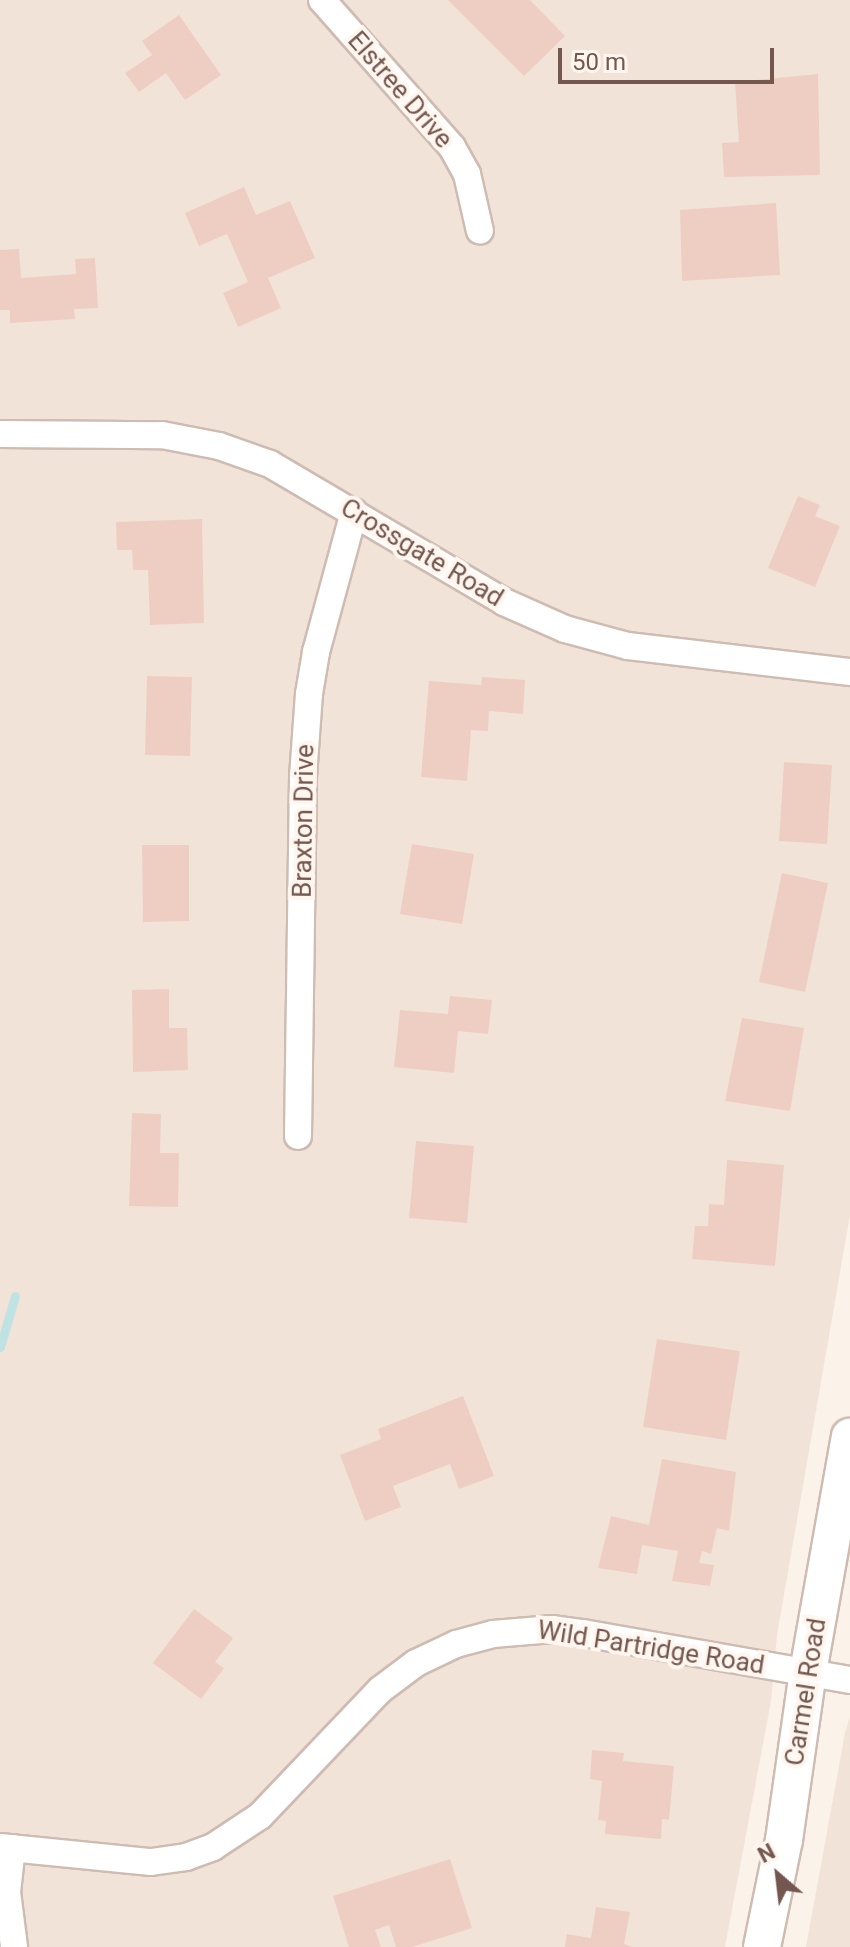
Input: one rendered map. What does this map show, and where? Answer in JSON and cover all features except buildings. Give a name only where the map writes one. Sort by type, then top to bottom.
[{"type":"main road","name":"Carmel Road","points":[[762,1947],[784,1840],[808,1672],[850,1437]]},
{"type":"street","name":"Elstree Drive","points":[[322,0],[452,147],[467,174],[480,231]]},
{"type":"street","name":"Crossgate Road","points":[[0,434],[162,435],[219,446],[270,464],[504,602],[565,629],[628,646],[850,672]]},
{"type":"street","name":"Braxton Drive","points":[[298,1136],[303,777],[309,694],[316,652],[354,512]]},
{"type":"street","name":"Wild Partridge Road","points":[[6,1848],[151,1862],[186,1857],[213,1847],[260,1816],[380,1690],[416,1663],[456,1644],[493,1634],[538,1629],[583,1633],[850,1680]]},
{"type":"street","points":[[6,1848],[7,1892],[14,1947]]},
{"type":"shaded area","points":[[0,0],[850,0],[850,1215],[777,1635],[771,1701],[725,1947],[0,1947]]},
{"type":"shaded area","points":[[850,1717],[850,1947],[806,1947],[845,1733]]},
{"type":"waterway","points":[[0,1347],[15,1296]]}]
